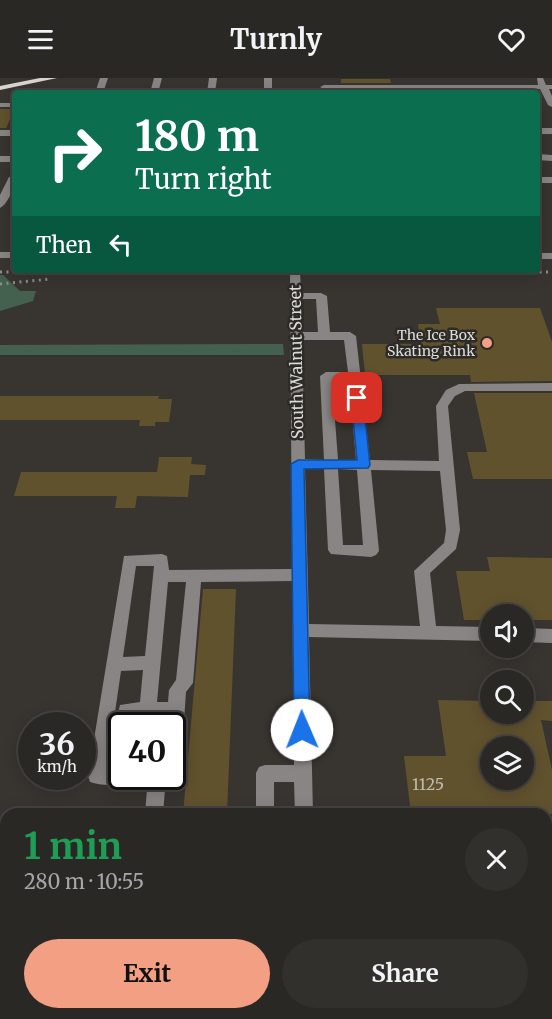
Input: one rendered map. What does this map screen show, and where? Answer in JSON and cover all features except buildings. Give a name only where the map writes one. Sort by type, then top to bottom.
[{"type":"main road","points":[[0,88],[53,78]]},
{"type":"street","points":[[490,78],[495,90]]},
{"type":"street","points":[[539,78],[548,87],[552,105]]},
{"type":"street","points":[[324,86],[438,86],[495,90],[548,87]]},
{"type":"street","points":[[0,205],[12,181]]},
{"type":"street","name":"South Walnut Street","points":[[295,273],[298,574],[304,808]]},
{"type":"street","points":[[295,296],[321,296],[324,336]]},
{"type":"street","points":[[296,336],[350,336],[364,465],[371,551],[336,550],[326,376],[354,376]]},
{"type":"street","points":[[429,632],[422,571],[451,545],[453,530],[442,406],[450,393],[463,387],[552,387]]},
{"type":"street","points":[[298,464],[446,466]]},
{"type":"street","points":[[108,776],[97,776],[129,560],[162,560],[147,712]]},
{"type":"street","points":[[161,576],[298,574]]},
{"type":"street","points":[[169,712],[177,710],[178,690],[184,683],[194,575]]},
{"type":"street","points":[[300,630],[480,634]]},
{"type":"street","points":[[534,635],[552,636]]},
{"type":"street","points":[[113,664],[152,663]]},
{"type":"street","points":[[265,808],[265,773],[303,774]]},
{"type":"street","points":[[154,808],[156,790]]},
{"type":"green space","points":[[0,275],[3,275],[20,291],[36,291],[33,301],[0,311]]},
{"type":"green space","points":[[283,344],[284,355],[0,355],[0,345]]},
{"type":"railway","points":[[0,272],[12,272]]},
{"type":"railway","points":[[540,272],[552,272]]},
{"type":"railway","points":[[0,284],[50,279]]},
{"type":"place","name":"The Ice Box Skating Rink","points":[[487,343]]},
{"type":"route","points":[[302,730],[298,464],[364,465],[357,398]]}]
